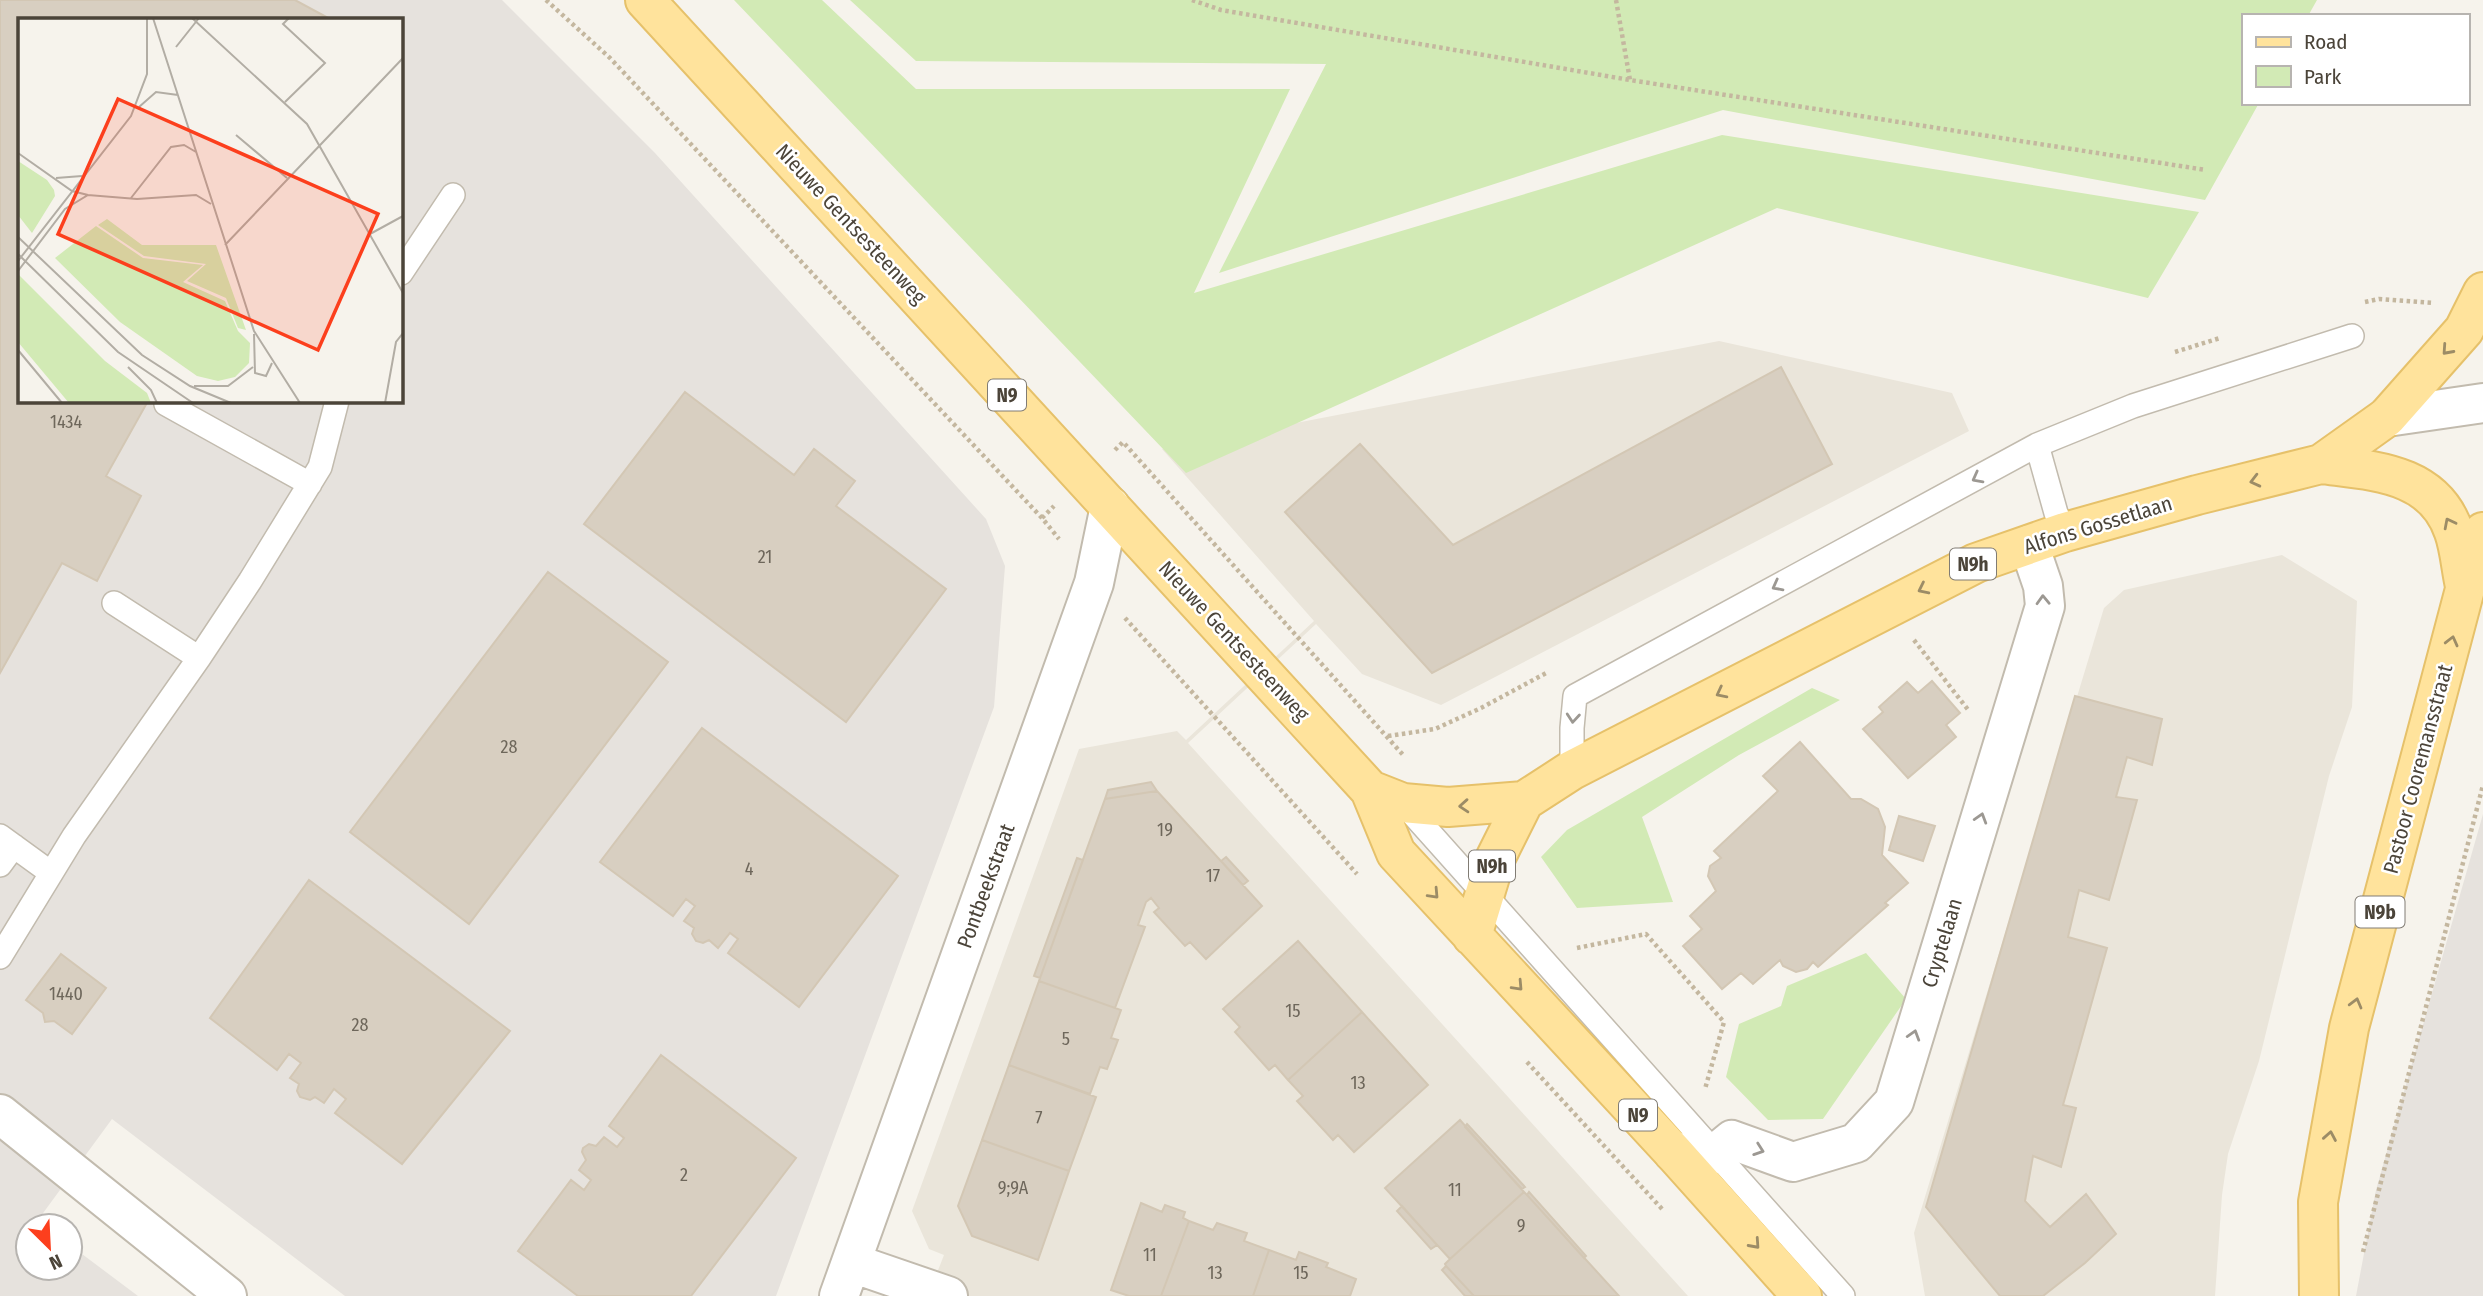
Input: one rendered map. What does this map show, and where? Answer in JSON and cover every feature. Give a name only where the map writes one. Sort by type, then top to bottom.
[{"type":"main road","name":"Nieuwe Gentsesteenweg","points":[[645,0],[1110,506],[1387,796],[1395,853],[1802,1296]]},
{"type":"main road","name":"Alfons Gossetlaan","points":[[1524,801],[1572,770],[1976,563],[2065,532],[2321,464],[2387,417],[2464,330],[2479,301]]},
{"type":"main road","points":[[2321,464],[2401,477],[2424,490],[2440,506],[2454,531],[2474,579]]},
{"type":"main road","name":"Pastoor Cooremansstraat","points":[[2319,1296],[2318,1202],[2349,1028],[2474,579],[2483,532]]},
{"type":"main road","name":"N9h","points":[[1387,796],[1448,807],[1524,801]]},
{"type":"main road","name":"N9h","points":[[1472,936],[1496,857],[1524,801]]},
{"type":"main road","name":"N9b","points":[[2292,1296],[2318,1202]]},
{"type":"street","points":[[2387,417],[2483,403]]},
{"type":"street","name":"Pontbeekstraat","points":[[948,1296],[846,1280],[1094,583],[1110,506]]},
{"type":"street","name":"Cryptelaan","points":[[1673,1153],[1715,1154],[1731,1140],[1793,1162],[1856,1143],[1894,1102],[2045,606],[2043,586],[2029,545]]},
{"type":"street","points":[[0,1114],[227,1296]]},
{"type":"lane","points":[[402,272],[453,195]]},
{"type":"lane","points":[[1572,770],[1575,696],[2037,445],[2133,406],[2352,336]]},
{"type":"lane","points":[[0,957],[74,836],[250,581],[310,484],[320,467],[337,402]]},
{"type":"lane","points":[[166,404],[310,484]]},
{"type":"lane","points":[[2037,445],[2056,513],[2065,532]]},
{"type":"lane","points":[[114,603],[198,657]]},
{"type":"lane","name":"N9","points":[[1387,796],[1484,891],[1843,1296]]},
{"type":"lane","points":[[0,865],[7,841],[51,873]]},
{"type":"path","points":[[546,0],[610,58],[1042,518]]},
{"type":"path","points":[[1192,0],[1221,10],[1630,80],[2206,170]]},
{"type":"path","points":[[1616,0],[1630,80]]},
{"type":"path","points":[[2355,303],[2379,299],[2479,301]]},
{"type":"path","points":[[1888,606],[2001,752]]},
{"type":"path","points":[[2362,1256],[2483,785]]},
{"type":"path","points":[[1573,949],[1646,934],[1724,1022],[1705,1090]]},
{"type":"shaded area","points":[[0,0],[502,0],[655,153],[986,519],[1005,566],[994,707],[776,1296],[345,1296],[112,1119],[44,1212],[14,1212],[14,1282],[84,1282],[84,1256],[138,1296],[0,1296]]},
{"type":"shaded area","points":[[1719,341],[1952,393],[1969,431],[1441,705],[1362,674],[1316,624],[1188,743],[1688,1296],[928,1296],[944,1255],[929,1249],[912,1211],[1079,749],[1177,731],[1186,740],[1314,621],[1162,449]]},
{"type":"shaded area","points":[[2282,555],[2357,601],[2352,707],[2329,776],[2259,1061],[2228,1154],[2222,1195],[2215,1296],[1925,1296],[1914,1233],[2104,608],[2124,590]]},
{"type":"shaded area","points":[[2483,814],[2483,1296],[2356,1296],[2376,1190]]},
{"type":"green space","points":[[734,0],[822,0],[916,89],[1290,89],[1194,293],[1722,135],[2199,212],[2148,298],[1777,208],[1186,473]]},
{"type":"green space","points":[[850,0],[2317,0],[2309,14],[2242,14],[2242,105],[2258,105],[2205,200],[1723,110],[1219,273],[1326,64],[916,61]]},
{"type":"green space","points":[[1812,688],[1840,700],[1739,755],[1642,817],[1673,902],[1577,908],[1541,857],[1567,830]]},
{"type":"green space","points":[[1866,953],[1906,999],[1823,1119],[1768,1120],[1726,1077],[1739,1024],[1781,1006],[1787,986]]},
{"type":"building","points":[[0,0],[295,0],[328,18],[18,18],[18,402],[147,402],[106,476],[141,496],[97,581],[62,563],[0,673]]},
{"type":"building","points":[[1781,367],[1832,464],[1432,673],[1285,512],[1360,444],[1453,545]]},
{"type":"building","points":[[685,392],[794,475],[814,449],[855,481],[836,506],[946,589],[846,722],[584,524]]},
{"type":"building","points":[[548,572],[668,662],[469,924],[350,832]]},
{"type":"building","points":[[1932,681],[1960,713],[1946,725],[1956,737],[1908,778],[1863,729],[1883,712],[1879,707],[1907,682],[1918,693]]},
{"type":"building","points":[[2075,696],[2162,719],[2152,765],[2127,757],[2116,797],[2137,800],[2109,900],[2079,890],[2068,937],[2107,948],[2063,1105],[2076,1108],[2061,1167],[2033,1156],[2025,1201],[2050,1227],[2086,1194],[2116,1234],[2043,1296],[2000,1296],[1926,1207]]},
{"type":"building","points":[[702,728],[898,876],[799,1007],[728,953],[738,939],[730,933],[718,948],[709,940],[703,943],[696,941],[692,934],[694,928],[684,921],[695,906],[686,899],[673,916],[600,862]]},
{"type":"building","points":[[1800,742],[1851,799],[1861,799],[1878,809],[1885,827],[1882,855],[1908,883],[1885,903],[1888,905],[1818,967],[1813,962],[1807,969],[1796,972],[1783,966],[1780,960],[1753,984],[1741,973],[1722,989],[1683,946],[1702,929],[1690,916],[1716,891],[1708,876],[1710,866],[1721,858],[1714,851],[1778,791],[1763,776]]},
{"type":"building","points":[[1151,782],[1157,791],[1105,799],[1108,790]]},
{"type":"building","points":[[1157,791],[1262,906],[1206,959],[1190,942],[1185,946],[1154,912],[1159,908],[1151,898],[1146,902],[1138,925],[1145,927],[1115,1008],[1039,981],[1105,799]]},
{"type":"building","points":[[1899,816],[1935,826],[1923,861],[1889,850]]},
{"type":"building","points":[[1226,857],[1248,881],[1243,885],[1221,861]]},
{"type":"building","points":[[1077,858],[1083,860],[1040,978],[1034,976]]},
{"type":"building","points":[[309,880],[510,1031],[402,1164],[335,1113],[346,1099],[334,1089],[324,1103],[315,1097],[310,1100],[300,1097],[297,1091],[299,1084],[290,1078],[301,1063],[289,1054],[277,1070],[210,1018]]},
{"type":"building","points":[[1298,941],[1362,1012],[1288,1080],[1275,1065],[1269,1070],[1235,1032],[1240,1027],[1223,1009]]},
{"type":"building","points":[[61,954],[106,988],[72,1034],[54,1021],[45,1022],[43,1013],[26,1000]]},
{"type":"building","points":[[1039,981],[1121,1010],[1111,1038],[1118,1040],[1107,1069],[1100,1067],[1090,1094],[1009,1065]]},
{"type":"building","points":[[1362,1012],[1428,1085],[1354,1152],[1338,1135],[1333,1140],[1297,1101],[1303,1096],[1288,1080]]},
{"type":"building","points":[[661,1055],[796,1158],[691,1296],[578,1296],[518,1251],[571,1180],[584,1190],[591,1180],[579,1170],[586,1160],[583,1148],[589,1144],[596,1146],[604,1137],[617,1147],[624,1138],[609,1126]]},
{"type":"building","points":[[1009,1065],[1096,1097],[1069,1171],[982,1140]]},
{"type":"building","points":[[1460,1120],[1524,1192],[1450,1259],[1385,1188]]},
{"type":"building","points":[[1467,1124],[1525,1187],[1522,1189],[1465,1127]]},
{"type":"building","points":[[982,1140],[1069,1171],[1038,1260],[972,1236],[958,1206]]},
{"type":"building","points":[[1524,1192],[1619,1296],[1474,1296],[1446,1266],[1450,1259]]},
{"type":"building","points":[[1529,1192],[1586,1256],[1584,1258],[1527,1195]]},
{"type":"building","points":[[1141,1203],[1162,1212],[1165,1205],[1185,1212],[1183,1218],[1189,1221],[1161,1296],[1129,1296],[1111,1290]]},
{"type":"building","points":[[1402,1206],[1437,1245],[1431,1249],[1397,1211]]},
{"type":"building","points":[[1189,1221],[1213,1230],[1217,1223],[1247,1233],[1244,1241],[1269,1250],[1253,1296],[1161,1296]]},
{"type":"building","points":[[1269,1250],[1296,1260],[1299,1252],[1328,1263],[1326,1267],[1356,1279],[1350,1296],[1253,1296]]},
{"type":"building","points":[[1446,1266],[1474,1296],[1465,1296],[1442,1270]]}]
